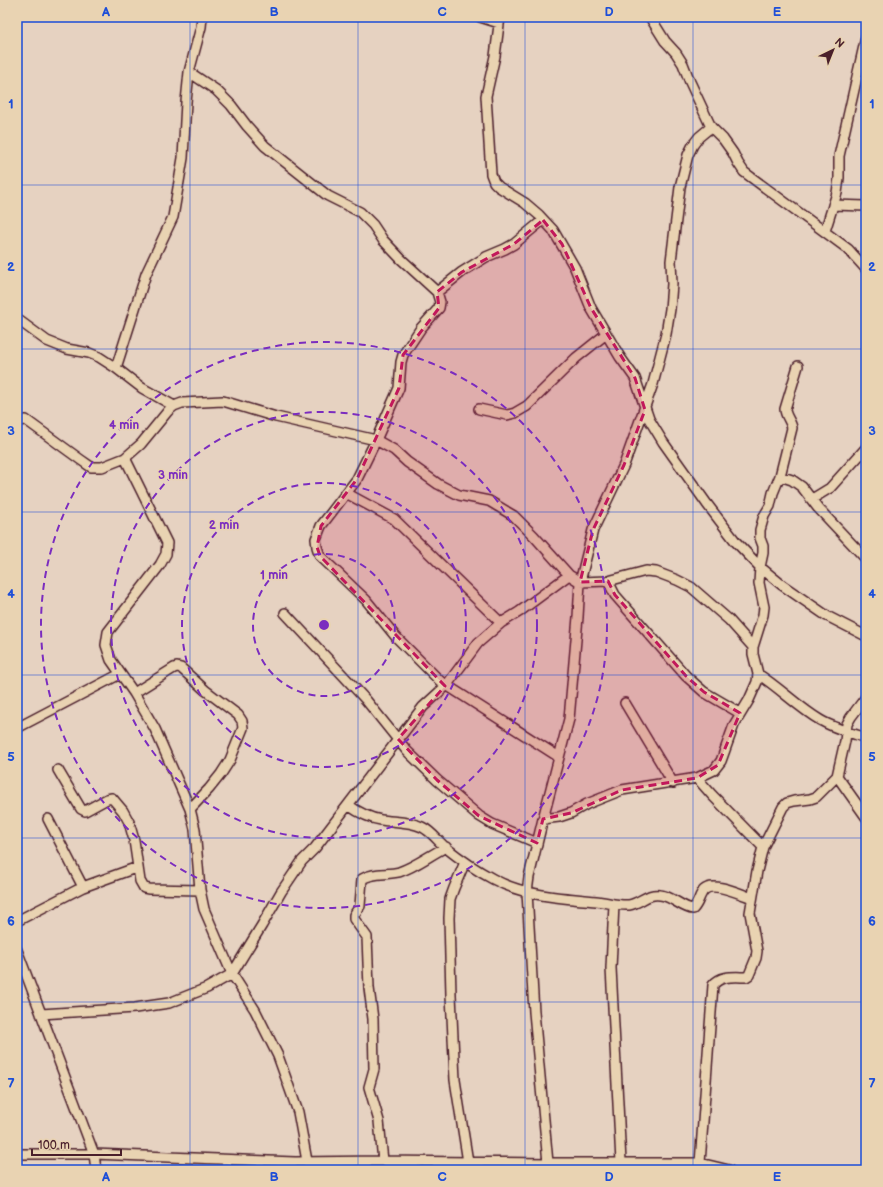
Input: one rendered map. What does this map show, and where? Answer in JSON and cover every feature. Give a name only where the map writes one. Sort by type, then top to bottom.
[{"type":"street","points":[[116,368],[146,274],[173,217],[183,158],[189,72],[201,27],[202,17]]},
{"type":"street","points":[[480,17],[500,20],[495,56],[486,96],[491,174],[494,182],[499,187],[525,203],[553,230],[575,268],[591,308],[635,378],[645,410],[663,442],[736,542],[760,567],[826,616],[866,636]]},
{"type":"street","points":[[650,17],[665,41],[676,53],[683,64],[711,127],[723,139],[744,172],[848,249],[866,269]]},
{"type":"street","points":[[825,231],[837,193],[839,156],[866,37]]},
{"type":"street","points":[[189,72],[216,90],[231,105],[246,126],[265,146],[328,196],[360,212],[373,225],[383,240],[401,259],[437,292],[440,302],[439,308],[421,328],[403,355],[399,388],[357,479],[321,526],[316,539],[320,556],[366,600],[396,637],[446,686],[559,757]]},
{"type":"street","points":[[548,1163],[534,1012],[527,892],[529,877],[569,719],[580,582],[593,530],[624,465],[645,410],[660,362],[670,309],[672,284],[671,261],[680,187],[688,155],[693,145],[699,137],[711,127]]},
{"type":"street","points":[[833,205],[866,206]]},
{"type":"street","points":[[437,292],[462,272],[486,257],[514,244],[543,220]]},
{"type":"street","points":[[17,318],[47,341],[67,349],[88,353],[99,357],[142,388],[174,406]]},
{"type":"street","points":[[479,409],[508,415],[527,406],[576,358],[606,334]]},
{"type":"street","points":[[543,819],[559,817],[572,813],[586,804],[622,790],[697,778],[714,770],[721,761],[731,732],[740,713],[750,700],[757,682],[758,674],[754,663],[753,647],[764,607],[759,583],[763,553],[760,530],[780,476],[792,428],[791,422],[785,413],[785,409],[798,366]]},
{"type":"street","points":[[17,421],[26,420],[91,467],[102,467],[125,458],[142,444],[168,411],[174,406],[182,403],[223,401],[276,417],[376,440],[394,450],[407,462],[438,484],[459,495],[489,501],[514,516],[569,575],[580,582],[608,581],[646,571],[656,572],[691,587],[729,620],[753,647]]},
{"type":"street","points":[[812,499],[830,488],[866,448]]},
{"type":"street","points":[[125,458],[167,543],[166,554],[160,565],[108,632],[106,645],[111,660],[134,693],[155,729],[190,809],[194,829],[200,890],[204,909],[232,974],[255,1010],[278,1056],[298,1112],[307,1161]]},
{"type":"street","points":[[780,476],[784,476],[802,488],[818,508],[866,559]]},
{"type":"street","points":[[346,493],[394,519],[501,623]]},
{"type":"street","points":[[41,1014],[135,1008],[169,1003],[207,988],[232,974],[280,892],[302,861],[315,848],[423,707],[446,686],[478,643],[501,623],[519,612],[569,575]]},
{"type":"street","points":[[608,581],[615,595],[686,676],[704,692],[740,713]]},
{"type":"street","points":[[285,613],[366,700],[407,751],[470,810],[492,824],[537,843]]},
{"type":"street","points":[[134,693],[174,668],[182,668],[205,690],[238,715],[242,721],[243,728],[230,760],[209,789],[190,809]]},
{"type":"street","points":[[17,728],[120,674]]},
{"type":"street","points":[[758,674],[820,720],[866,738]]},
{"type":"street","points":[[700,1163],[713,985],[721,978],[746,977],[752,971],[757,951],[751,919],[752,898],[763,848],[783,807],[787,803],[816,797],[836,776],[845,741],[845,731],[851,717],[866,697]]},
{"type":"street","points":[[625,703],[673,782]]},
{"type":"street","points":[[58,770],[81,809],[85,811],[107,799],[112,798],[123,811],[129,822],[134,840],[140,881],[144,888],[200,890]]},
{"type":"street","points":[[836,776],[866,817]]},
{"type":"street","points":[[697,778],[763,848]]},
{"type":"street","points":[[348,805],[361,814],[380,820],[414,824],[424,828],[465,862],[494,880],[527,892],[574,900],[629,905],[650,895],[661,894],[694,909],[704,890],[710,886],[717,886],[752,898]]},
{"type":"street","points":[[48,819],[83,887]]},
{"type":"street","points":[[383,1161],[379,1121],[369,1087],[374,1069],[373,1019],[369,988],[367,937],[354,919],[354,915],[360,906],[362,879],[377,874],[397,872],[408,869],[446,847]]},
{"type":"street","points":[[465,862],[450,899],[450,918],[451,995],[456,1080],[468,1162]]},
{"type":"street","points":[[17,921],[83,887],[138,867]]},
{"type":"street","points":[[614,904],[611,968],[621,1162]]},
{"type":"street","points":[[17,950],[94,1154],[96,1170]]},
{"type":"street","points":[[17,1154],[94,1154],[295,1166],[307,1161],[383,1161],[425,1166],[468,1162],[621,1162],[658,1166],[700,1163],[729,1170]]},
{"type":"highlighted area","points":[[543,220],[562,244],[591,308],[635,378],[645,410],[624,465],[593,530],[580,582],[608,581],[615,595],[686,676],[704,692],[740,713],[718,765],[697,778],[622,790],[571,813],[543,819],[537,843],[479,816],[437,780],[398,739],[445,686],[320,556],[317,547],[321,526],[357,479],[399,388],[403,355],[439,308],[437,292],[462,272],[514,244]]}]
